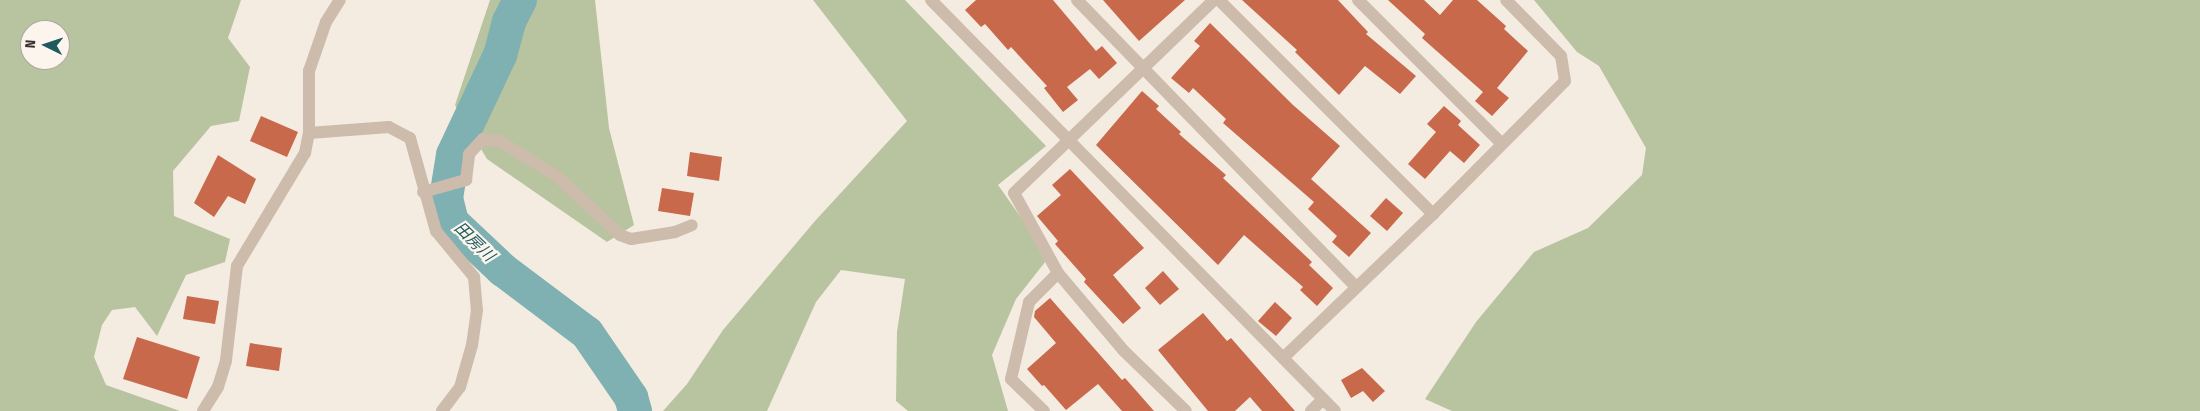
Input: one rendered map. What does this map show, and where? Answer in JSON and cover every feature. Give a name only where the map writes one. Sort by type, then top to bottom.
[{"type":"street","points":[[203,411],[218,388],[226,360],[237,266],[305,153],[309,133],[308,71],[326,22],[340,0]]},
{"type":"street","points":[[931,0],[1335,411]]},
{"type":"street","points":[[1077,0],[1356,287]]},
{"type":"street","points":[[1186,411],[1124,351],[1058,273],[1014,194],[1071,142],[1214,0]]},
{"type":"street","points":[[1219,0],[1433,214]]},
{"type":"street","points":[[1358,0],[1501,143]]},
{"type":"street","points":[[1283,358],[1433,214],[1501,143],[1565,81],[1561,56],[1506,0]]},
{"type":"street","points":[[309,133],[389,127],[410,138],[427,191],[436,231],[474,276],[477,310],[472,345],[460,387],[442,411]]},
{"type":"street","points":[[427,191],[466,180],[469,154],[483,139],[500,142],[558,177],[620,235],[631,239],[675,232],[692,225]]},
{"type":"street","points":[[1044,411],[1012,379],[1029,302],[1058,273]]},
{"type":"street","points":[[1311,411],[1323,399]]},
{"type":"green space","points":[[0,0],[241,0],[228,38],[250,67],[239,121],[211,126],[173,171],[174,216],[230,239],[225,262],[186,275],[157,336],[135,307],[112,310],[102,325],[94,357],[106,385],[180,411],[0,411]]},
{"type":"green space","points":[[490,0],[595,0],[609,128],[634,225],[607,242],[487,159],[455,105]]},
{"type":"green space","points":[[813,0],[905,0],[1046,146],[998,185],[1049,257],[1016,299],[992,355],[1008,411],[908,411],[896,401],[897,332],[905,279],[841,270],[816,302],[767,411],[663,411],[687,384],[723,330],[815,221],[907,121]]},
{"type":"green space","points":[[1534,0],[2200,0],[2200,411],[1452,411],[1425,399],[1476,322],[1534,252],[1588,228],[1642,175],[1646,148],[1599,66],[1577,52]]},
{"type":"building","points":[[976,0],[1053,0],[1096,51],[1102,46],[1117,63],[1099,79],[1090,69],[1067,87],[1078,100],[1063,112],[1044,88],[1047,86],[1011,47],[1008,50],[985,24],[981,27],[965,10]]},
{"type":"building","points":[[1103,0],[1185,0],[1139,41]]},
{"type":"building","points":[[1242,0],[1338,0],[1368,32],[1366,34],[1416,76],[1400,94],[1365,66],[1339,95],[1295,52],[1297,50]]},
{"type":"building","points":[[1388,0],[1424,0],[1440,15],[1453,0],[1477,0],[1506,26],[1504,29],[1528,51],[1497,88],[1509,98],[1492,116],[1475,101],[1483,92],[1422,38],[1425,34]]},
{"type":"building","points":[[1210,23],[1293,105],[1340,146],[1311,179],[1371,233],[1349,257],[1332,242],[1337,236],[1308,209],[1314,202],[1223,123],[1226,119],[1193,88],[1189,93],[1171,78],[1200,46],[1194,41]]},
{"type":"building","points":[[1142,91],[1159,106],[1156,109],[1181,132],[1179,134],[1226,175],[1223,178],[1312,262],[1309,265],[1333,288],[1317,306],[1300,290],[1303,287],[1244,235],[1218,265],[1096,145]]},
{"type":"building","points":[[1444,106],[1461,121],[1458,125],[1480,145],[1464,163],[1450,151],[1425,179],[1408,164],[1436,132],[1427,124]]},
{"type":"building","points":[[261,116],[298,132],[287,157],[250,141]]},
{"type":"building","points":[[690,152],[722,157],[719,181],[687,176]]},
{"type":"building","points":[[218,155],[256,179],[245,204],[228,196],[214,217],[194,203]]},
{"type":"building","points":[[1070,169],[1144,248],[1113,275],[1141,308],[1123,324],[1084,282],[1086,279],[1055,244],[1058,241],[1037,216],[1061,195],[1052,185]]},
{"type":"building","points":[[662,188],[694,193],[690,216],[658,211]]},
{"type":"building","points":[[1386,198],[1403,213],[1387,231],[1370,216]]},
{"type":"building","points":[[1163,271],[1179,289],[1160,305],[1145,288]]},
{"type":"building","points":[[187,296],[219,301],[215,324],[183,319]]},
{"type":"building","points":[[1050,298],[1122,380],[1125,378],[1154,411],[1122,411],[1098,384],[1066,410],[1044,385],[1042,386],[1027,369],[1056,343],[1034,317],[1035,311]]},
{"type":"building","points":[[1275,302],[1292,318],[1276,336],[1258,321]]},
{"type":"building","points":[[1203,313],[1227,341],[1231,338],[1295,411],[1262,411],[1250,397],[1235,411],[1208,411],[1158,350]]},
{"type":"building","points":[[137,337],[200,357],[187,399],[123,379]]},
{"type":"building","points":[[250,343],[282,348],[279,371],[246,366]]},
{"type":"building","points":[[1362,368],[1385,391],[1373,402],[1363,391],[1351,398],[1341,380]]},
{"type":"waterway","name":"田房川","points":[[520,0],[509,22],[500,55],[453,155],[446,198],[452,222],[503,270],[587,333],[631,397],[635,411]]}]
